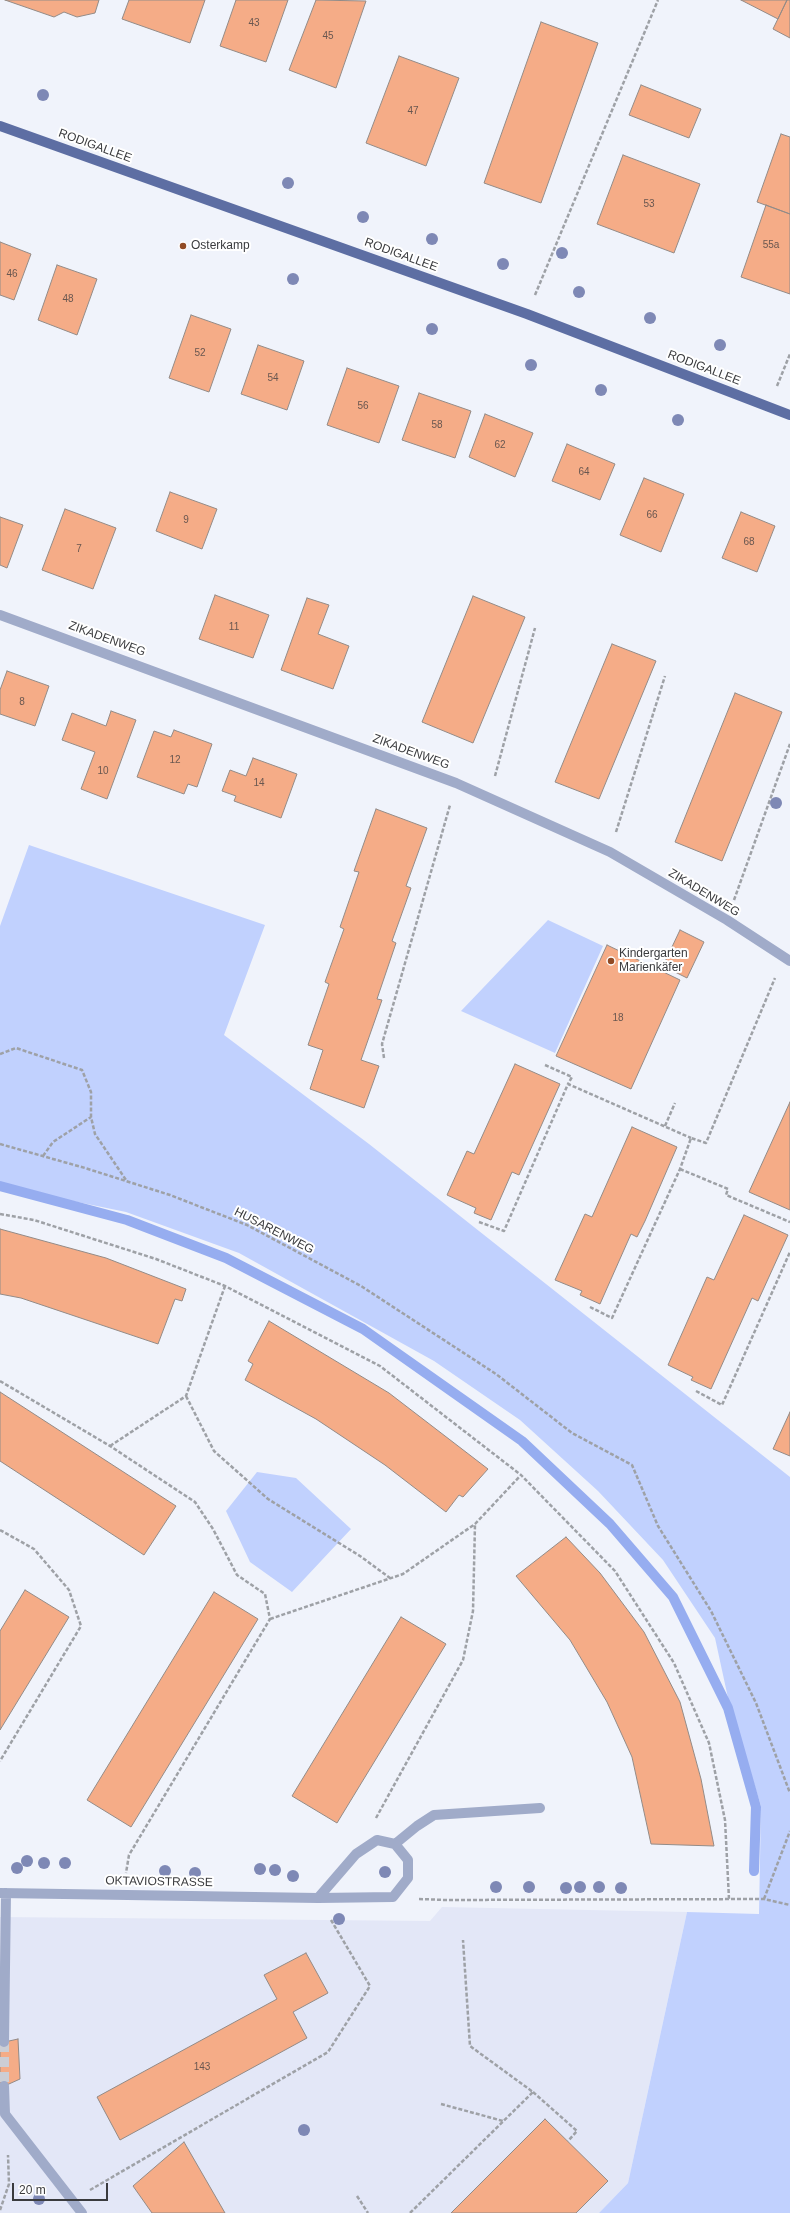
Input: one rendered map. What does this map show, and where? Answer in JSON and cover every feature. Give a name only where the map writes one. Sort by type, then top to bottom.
[{"type":"main road","name":"RODIGALLEE","points":[[0,126],[527,314],[790,415]]},
{"type":"street","name":"ZIKADENWEG","points":[[0,615],[456,783],[610,852],[727,920],[787,959]]},
{"type":"street","points":[[395,1844],[417,1826],[434,1815],[540,1808]]},
{"type":"street","points":[[318,1898],[356,1854],[377,1840],[395,1844],[408,1860],[408,1878],[393,1897]]},
{"type":"street","name":"OKTAVIOSTRASSE","points":[[3,1893],[318,1898],[393,1897]]},
{"type":"street","points":[[3,1893],[4,2042]]},
{"type":"street","points":[[4,2086],[5,2114],[82,2213]]},
{"type":"path","points":[[527,314],[658,0]]},
{"type":"path","points":[[769,407],[790,354]]},
{"type":"path","points":[[489,798],[535,628]]},
{"type":"path","points":[[610,852],[665,676]]},
{"type":"path","points":[[727,920],[790,744]]},
{"type":"path","points":[[384,1058],[382,1044],[456,783]]},
{"type":"path","points":[[568,1084],[706,1143],[787,959]]},
{"type":"path","points":[[0,1054],[16,1048],[82,1070],[91,1092],[91,1117],[95,1134],[127,1181]]},
{"type":"path","points":[[479,1222],[504,1231],[572,1077],[544,1065]]},
{"type":"path","points":[[665,1126],[675,1103]]},
{"type":"path","points":[[43,1156],[53,1142],[91,1117]]},
{"type":"path","points":[[590,1307],[612,1318],[680,1169],[692,1138]]},
{"type":"path","name":"HUSARENWEG","points":[[0,1144],[170,1195],[247,1225],[361,1286],[496,1374],[572,1433],[632,1466],[658,1526],[711,1611],[753,1696],[790,1793]]},
{"type":"path","points":[[680,1169],[728,1189],[726,1195],[790,1222]]},
{"type":"path","points":[[0,1214],[34,1220],[156,1259],[225,1286],[380,1366],[521,1475],[615,1571],[674,1663],[709,1743],[725,1820],[729,1899]]},
{"type":"path","points":[[696,1392],[722,1405],[790,1252]]},
{"type":"path","points":[[110,1446],[186,1396],[225,1286]]},
{"type":"path","points":[[0,1381],[110,1446],[195,1502],[213,1529],[238,1575],[265,1594],[270,1619]]},
{"type":"path","points":[[186,1396],[214,1451],[268,1499],[360,1556],[390,1578]]},
{"type":"path","points":[[122,1894],[129,1855],[270,1619],[403,1574],[475,1524],[521,1475]]},
{"type":"path","points":[[375,1819],[463,1660],[473,1611],[475,1524]]},
{"type":"path","points":[[0,1530],[34,1550],[70,1590],[81,1626],[0,1761]]},
{"type":"path","points":[[764,1899],[790,1831]]},
{"type":"path","points":[[393,1897],[446,1900],[764,1899],[790,1905]]},
{"type":"path","points":[[72,2200],[328,2052],[370,1986],[318,1898]]},
{"type":"path","points":[[463,1940],[470,2046],[533,2092],[577,2131],[568,2141]]},
{"type":"path","points":[[410,2213],[533,2092]]},
{"type":"path","points":[[441,2104],[504,2122]]},
{"type":"path","points":[[0,2210],[10,2184],[7,2153]]},
{"type":"path","points":[[357,2196],[368,2213]]},
{"type":"shaded area","points":[[29,845],[265,925],[224,1035],[369,1144],[790,1477],[790,2213],[599,2213],[628,2183],[687,1912],[759,1914],[761,1806],[730,1707],[715,1638],[663,1560],[598,1491],[520,1420],[434,1361],[239,1253],[126,1212],[0,1186],[0,926]]},
{"type":"shaded area","points":[[548,920],[603,946],[555,1053],[461,1011]]},
{"type":"shaded area","points":[[257,1472],[296,1478],[351,1529],[292,1592],[250,1562],[226,1511]]},
{"type":"shaded area","points":[[442,1907],[687,1912],[628,2183],[599,2213],[0,2213],[0,1917],[430,1921]]},
{"type":"building","points":[[5,0],[99,0],[95,13],[77,17],[64,12],[54,17]]},
{"type":"building","points":[[129,0],[205,0],[190,43],[122,19]]},
{"type":"building","points":[[236,0],[288,0],[266,62],[220,46]]},
{"type":"building","points":[[316,0],[366,1],[336,88],[289,70]]},
{"type":"building","points":[[741,0],[787,0],[778,19]]},
{"type":"building","points":[[787,0],[790,0],[790,38],[773,29]]},
{"type":"building","points":[[541,22],[598,43],[541,203],[484,183]]},
{"type":"building","points":[[399,56],[459,78],[426,166],[366,143]]},
{"type":"building","points":[[641,85],[701,109],[689,138],[629,115]]},
{"type":"building","points":[[781,134],[790,137],[790,214],[757,202]]},
{"type":"building","points":[[623,155],[700,184],[674,253],[597,224]]},
{"type":"building","points":[[766,205],[790,214],[790,294],[741,277]]},
{"type":"building","points":[[0,242],[31,254],[14,300],[0,295]]},
{"type":"building","points":[[57,265],[97,279],[77,335],[38,320]]},
{"type":"building","points":[[191,315],[231,329],[209,392],[169,378]]},
{"type":"building","points":[[258,345],[304,361],[287,410],[241,394]]},
{"type":"building","points":[[347,368],[399,386],[379,443],[327,425]]},
{"type":"building","points":[[419,393],[471,411],[455,458],[402,440]]},
{"type":"building","points":[[485,414],[533,433],[515,477],[469,457]]},
{"type":"building","points":[[567,444],[615,464],[600,500],[552,481]]},
{"type":"building","points":[[644,478],[684,494],[661,552],[620,535]]},
{"type":"building","points":[[170,492],[217,509],[202,549],[156,531]]},
{"type":"building","points":[[65,509],[116,528],[93,589],[42,570]]},
{"type":"building","points":[[741,512],[775,526],[757,572],[722,558]]},
{"type":"building","points":[[0,517],[23,525],[7,568],[0,565]]},
{"type":"building","points":[[215,595],[269,615],[253,658],[199,639]]},
{"type":"building","points":[[473,596],[525,617],[473,743],[422,722]]},
{"type":"building","points":[[307,598],[329,605],[318,634],[349,646],[333,689],[281,670]]},
{"type":"building","points":[[612,644],[656,661],[599,799],[555,782]]},
{"type":"building","points":[[7,671],[49,686],[35,726],[0,714],[0,690]]},
{"type":"building","points":[[735,693],[782,712],[722,861],[675,842]]},
{"type":"building","points":[[111,711],[136,720],[107,799],[81,789],[95,752],[62,740],[72,713],[106,726]]},
{"type":"building","points":[[174,730],[212,744],[197,787],[188,784],[184,794],[137,777],[154,731],[171,737]]},
{"type":"building","points":[[253,758],[297,774],[281,818],[234,801],[236,796],[222,791],[230,770],[246,776]]},
{"type":"building","points":[[376,809],[427,828],[406,886],[411,888],[392,941],[396,943],[377,999],[382,1000],[361,1060],[379,1066],[364,1108],[310,1089],[323,1050],[308,1045],[329,984],[325,982],[344,929],[340,927],[359,872],[354,871]]},
{"type":"building","points":[[680,930],[704,942],[687,978],[663,966]]},
{"type":"building","points":[[607,945],[680,980],[631,1089],[556,1056]]},
{"type":"building","points":[[515,1064],[560,1084],[519,1175],[512,1172],[491,1220],[474,1213],[476,1208],[447,1195],[467,1151],[474,1154]]},
{"type":"building","points":[[790,1102],[790,1210],[749,1192]]},
{"type":"building","points":[[632,1127],[677,1147],[645,1221],[637,1237],[631,1234],[600,1304],[580,1295],[582,1291],[555,1280],[585,1214],[592,1217]]},
{"type":"building","points":[[744,1215],[788,1235],[758,1301],[752,1298],[711,1389],[691,1380],[693,1377],[668,1365],[707,1277],[714,1280]]},
{"type":"building","points":[[0,1229],[106,1258],[186,1289],[182,1301],[175,1299],[158,1344],[21,1298],[0,1294]]},
{"type":"building","points":[[269,1321],[389,1393],[488,1469],[463,1497],[459,1495],[446,1512],[385,1465],[316,1419],[245,1380],[253,1364],[248,1361]]},
{"type":"building","points":[[0,1392],[176,1506],[144,1555],[0,1461]]},
{"type":"building","points":[[790,1412],[790,1456],[773,1449]]},
{"type":"building","points":[[566,1537],[600,1573],[644,1632],[680,1702],[701,1779],[714,1846],[651,1844],[632,1757],[607,1702],[570,1640],[516,1576]]},
{"type":"building","points":[[25,1590],[69,1617],[0,1730],[0,1631]]},
{"type":"building","points":[[214,1592],[258,1619],[131,1827],[87,1800]]},
{"type":"building","points":[[401,1617],[446,1644],[337,1823],[292,1796]]},
{"type":"building","points":[[306,1953],[328,1993],[293,2012],[307,2038],[120,2140],[97,2097],[277,1999],[264,1975]]},
{"type":"building","points":[[18,2039],[20,2079],[0,2088],[0,2043]]},
{"type":"building","points":[[545,2119],[608,2181],[576,2213],[451,2213]]},
{"type":"building","points":[[184,2142],[225,2213],[152,2213],[133,2186]]},
{"type":"waterway","points":[[0,1186],[127,1220],[226,1258],[363,1329],[522,1441],[610,1524],[673,1597],[728,1708],[756,1807],[754,1871]]},
{"type":"tunnel","points":[[4,2042],[4,2086]]},
{"type":"place","name":"Osterkamp","points":[[183,246]]},
{"type":"place","name":"Kindergarten Marienkäfer","points":[[611,961]]}]
